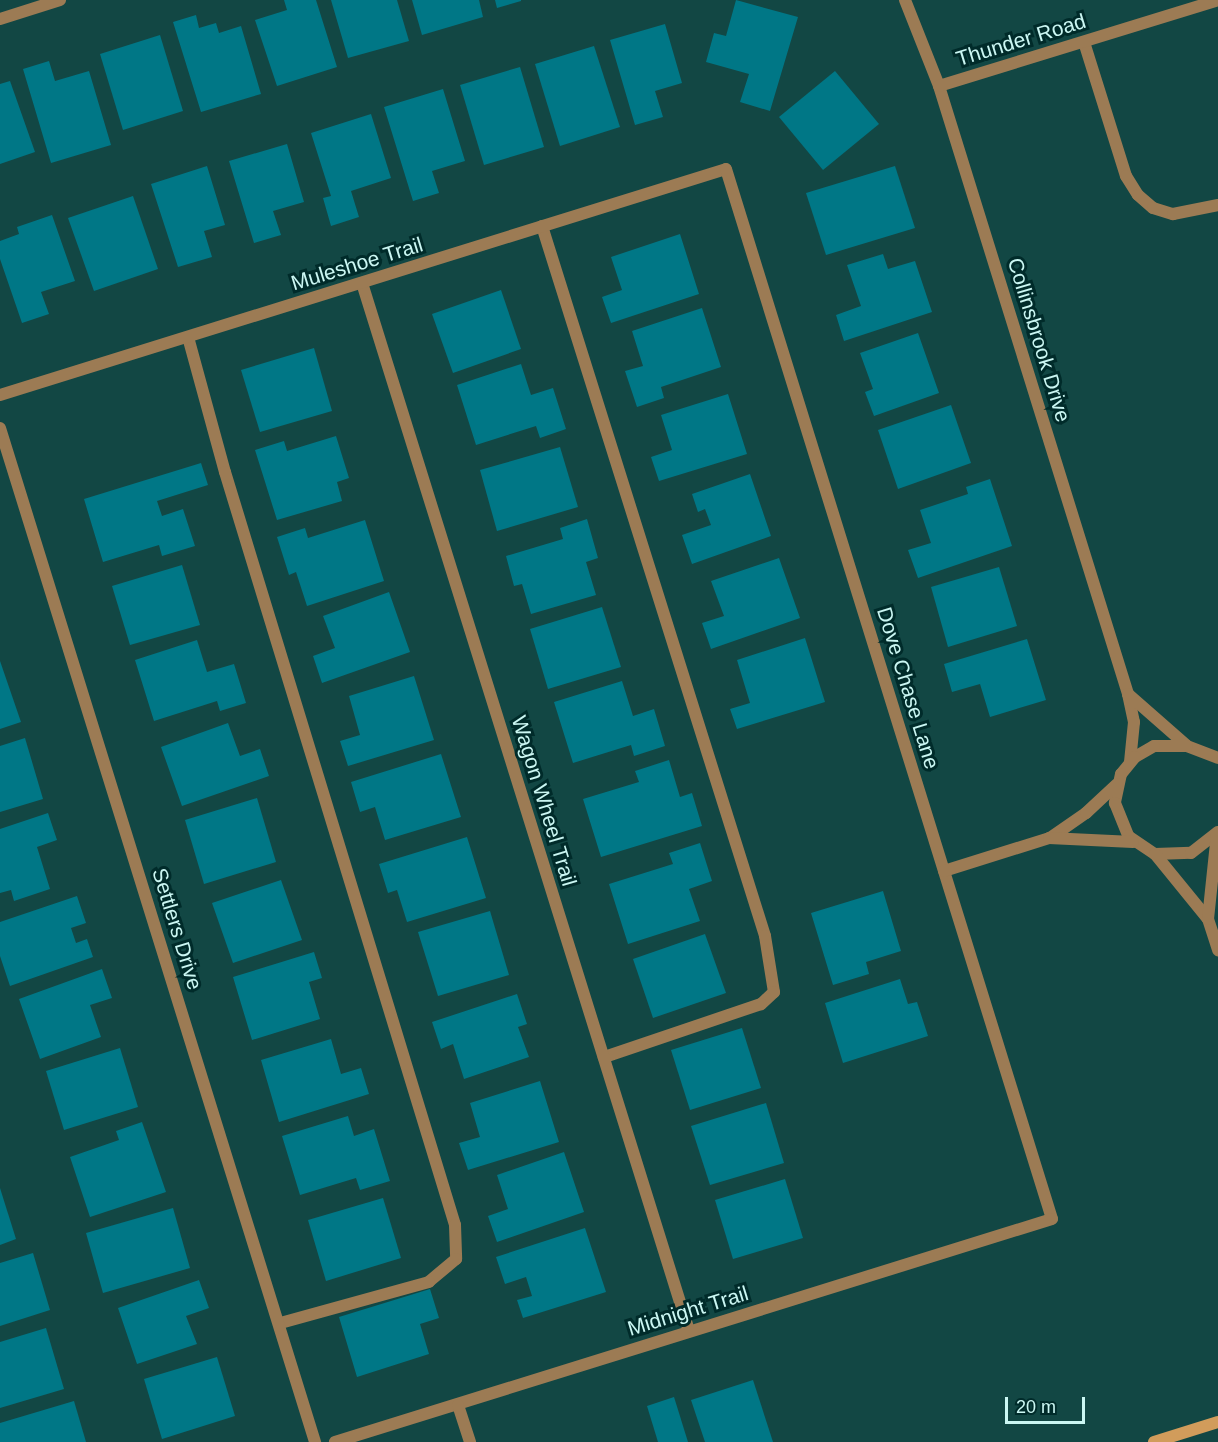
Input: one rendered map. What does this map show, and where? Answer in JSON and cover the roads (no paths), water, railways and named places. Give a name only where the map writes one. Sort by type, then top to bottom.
[{"type":"main road","points":[[1154,1442],[1218,1422]]},
{"type":"street","points":[[0,19],[60,0]]},
{"type":"street","name":"Collinsbrook Drive","points":[[905,0],[939,86],[1128,694],[1134,722],[1130,762]]},
{"type":"street","name":"Thunder Road","points":[[939,86],[1218,0]]},
{"type":"street","points":[[1084,42],[1126,176],[1138,195],[1153,208],[1173,214],[1218,205]]},
{"type":"street","name":"Muleshoe Trail","points":[[0,395],[726,169]]},
{"type":"street","name":"Dove Chase Lane","points":[[726,169],[1052,1219]]},
{"type":"street","points":[[542,226],[765,936],[774,992],[761,1004],[604,1057]]},
{"type":"street","name":"Wagon Wheel Trail","points":[[362,283],[689,1331]]},
{"type":"street","points":[[188,337],[225,472],[455,1225],[456,1259],[429,1282],[280,1323]]},
{"type":"street","name":"Settlers Drive","points":[[0,428],[280,1323],[315,1442]]},
{"type":"street","points":[[1128,694],[1187,746],[1218,758]]},
{"type":"street","points":[[944,871],[1049,838],[1086,813],[1119,779],[1130,762],[1154,746],[1187,746]]},
{"type":"street","points":[[1201,752],[1218,768]]},
{"type":"street","points":[[1119,779],[1116,813],[1133,842]]},
{"type":"street","points":[[1150,852],[1184,855],[1201,848],[1217,833]]},
{"type":"street","points":[[1208,919],[1217,833]]},
{"type":"street","points":[[1049,838],[1133,842],[1150,852],[1208,919],[1218,950]]},
{"type":"street","name":"Midnight Trail","points":[[335,1442],[1052,1219]]},
{"type":"street","points":[[458,1405],[470,1442]]}]
